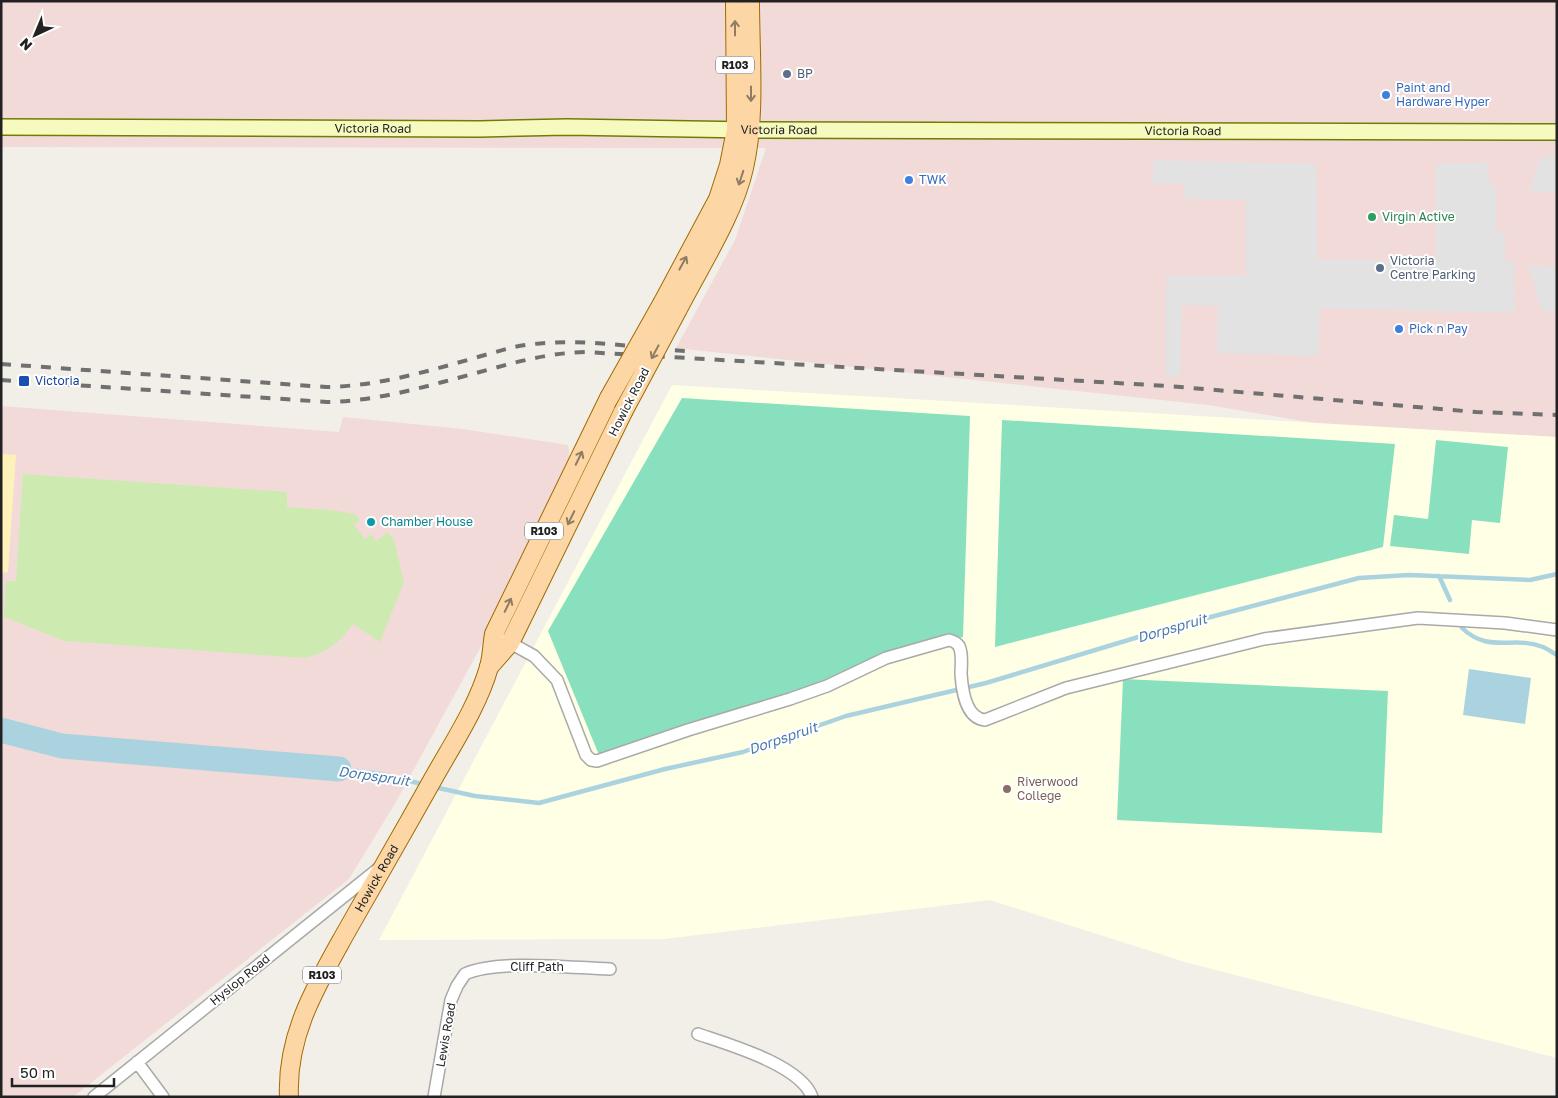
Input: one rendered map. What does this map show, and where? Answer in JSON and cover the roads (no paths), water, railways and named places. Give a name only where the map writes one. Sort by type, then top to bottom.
[{"type":"main road","name":"R103","points":[[735,1],[743,130]]},
{"type":"main road","name":"R103","points":[[743,130],[750,1]]},
{"type":"main road","name":"Victoria Road","points":[[1,127],[480,129],[567,127],[743,130],[1557,132]]},
{"type":"main road","name":"Howick Road","points":[[289,1097],[294,1040],[320,978],[408,824],[476,699],[489,667],[494,634],[609,398],[732,205],[744,169],[743,130]]},
{"type":"main road","name":"Howick Road","points":[[489,667],[510,643],[624,412],[670,305]]},
{"type":"street","points":[[494,634],[534,656],[557,680],[586,755],[591,760],[597,762],[688,730],[790,699],[827,686],[886,658],[949,640],[954,642],[961,652],[961,676],[966,704],[976,717],[984,720],[1066,688],[1264,639],[1418,618],[1505,622],[1557,630]]},
{"type":"street","name":"Hyslop Road","points":[[94,1097],[386,863]]},
{"type":"street","name":"Cliff Path","points":[[464,975],[485,969],[509,966],[610,969]]},
{"type":"street","name":"Lewis Road","points":[[434,1097],[451,1000],[464,975]]},
{"type":"street","points":[[698,1034],[747,1050],[769,1061],[799,1081],[808,1089],[812,1097]]},
{"type":"street","points":[[137,1062],[163,1097]]},
{"type":"water","points":[[1469,669],[1531,678],[1525,724],[1463,715]]},
{"type":"waterway","name":"Dorpspruit","points":[[434,787],[475,796],[539,803],[665,769],[743,752],[846,716],[986,683],[1165,629],[1359,578],[1409,575],[1530,580],[1557,574]]},
{"type":"waterway","points":[[1439,576],[1450,600]]},
{"type":"waterway","points":[[1462,628],[1472,636],[1482,640],[1532,644],[1545,648],[1557,655]]},
{"type":"waterway","name":"Dorpspruit","points":[[1,730],[62,746],[339,769]]},
{"type":"waterway","name":"Dorpspruit","points":[[339,769],[381,774],[426,785]]},
{"type":"railway","points":[[1,364],[326,387],[374,383],[514,347],[535,344],[557,342],[600,343],[686,351]]},
{"type":"railway","points":[[1,380],[327,402],[348,401],[389,395],[549,355],[585,352],[1168,386],[1476,412],[1557,415]]},
{"type":"place","name":"BP","points":[[787,74]]},
{"type":"place","name":"Paint and Hardware Hyper","points":[[1386,95]]},
{"type":"place","name":"TWK","points":[[909,180]]},
{"type":"place","name":"Virgin Active","points":[[1372,217]]},
{"type":"place","name":"Victoria Centre Parking","points":[[1380,268]]},
{"type":"place","name":"Pick n Pay","points":[[1399,329]]},
{"type":"place","name":"Victoria","points":[[24,381]]},
{"type":"place","name":"Chamber House","points":[[371,522]]},
{"type":"place","name":"Riverwood College","points":[[1007,789]]}]
